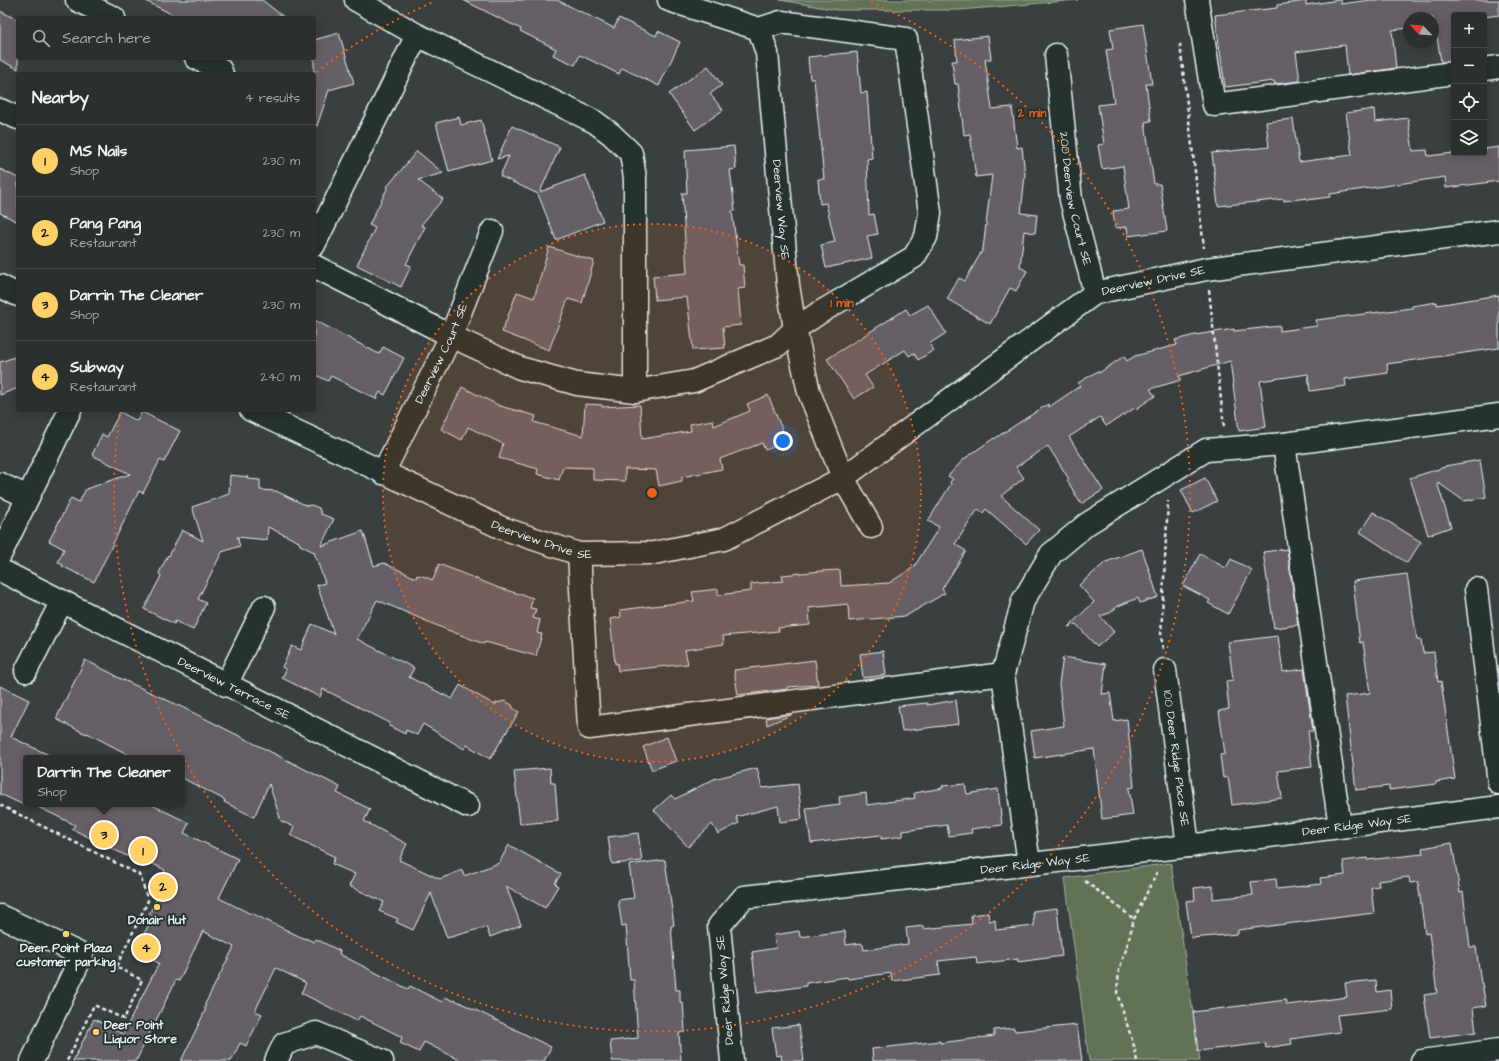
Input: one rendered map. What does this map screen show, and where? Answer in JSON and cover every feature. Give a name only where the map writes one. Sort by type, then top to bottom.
[{"type":"street","points":[[77,0],[110,16]]},
{"type":"street","points":[[356,0],[417,35],[594,122],[612,134],[631,152],[635,178],[635,391]]},
{"type":"street","points":[[316,267],[451,336],[520,368],[577,384],[635,391],[694,381],[778,345],[795,329],[914,257],[926,237],[930,213],[906,39],[781,22],[759,29],[669,0]]},
{"type":"street","points":[[1197,0],[1214,106],[1451,73]]},
{"type":"street","name":"Deerview Way SE","points":[[759,29],[767,54],[788,285],[795,329],[810,392],[843,478]]},
{"type":"street","points":[[316,241],[417,35]]},
{"type":"street","name":"200 Deerview Court SE","points":[[1056,55],[1071,200],[1095,293]]},
{"type":"street","points":[[200,60],[220,70],[221,72]]},
{"type":"street","points":[[1487,69],[1499,67]]},
{"type":"street","points":[[0,110],[16,117]]},
{"type":"street","name":"Deerview Court SE","points":[[383,473],[451,336],[492,231]]},
{"type":"street","name":"Deerview Drive SE","points":[[255,412],[502,528],[579,554],[654,553],[724,540],[843,478],[1095,293],[1206,269],[1499,231]]},
{"type":"street","points":[[0,286],[16,294]]},
{"type":"street","points":[[0,555],[69,412]]},
{"type":"street","points":[[1029,864],[1003,674],[1023,601],[1051,554],[1087,524],[1206,450],[1284,444],[1499,415]]},
{"type":"street","points":[[1284,444],[1340,826]]},
{"type":"street","points":[[843,478],[871,527]]},
{"type":"street","points":[[0,484],[28,497]]},
{"type":"street","points":[[579,554],[589,728],[1003,674]]},
{"type":"street","name":"Deerview Terrace SE","points":[[0,570],[468,806]]},
{"type":"street","points":[[1476,589],[1499,782]]},
{"type":"street","points":[[26,671],[62,601]]},
{"type":"street","points":[[226,685],[264,607]]},
{"type":"street","name":"100 Deer Ridge Place SE","points":[[1165,670],[1188,846]]},
{"type":"street","name":"Deer Ridge Way SE","points":[[732,1061],[719,926],[744,897],[1157,850],[1499,807]]},
{"type":"street","points":[[0,916],[82,955],[32,1061]]},
{"type":"street","points":[[276,1061],[284,1044],[316,1033],[382,1061]]},
{"type":"street","points":[[1422,1061],[1499,1050]]},
{"type":"path","points":[[1179,40],[1226,448]]},
{"type":"path","points":[[1162,478],[1169,490],[1161,635],[1165,670]]},
{"type":"path","points":[[0,805],[140,875],[148,901],[116,967],[142,980],[124,1018],[94,1005],[66,1061]]},
{"type":"path","points":[[1137,1061],[1134,1046],[1117,993],[1119,970],[1134,919],[1160,866],[1157,850]]},
{"type":"path","points":[[1080,858],[1082,878],[1134,919]]},
{"type":"green space","points":[[780,0],[1078,0],[960,10],[837,10]]},
{"type":"green space","points":[[1171,863],[1200,1061],[1089,1061],[1065,878]]},
{"type":"building","points":[[144,0],[262,0],[282,16],[175,16]]},
{"type":"building","points":[[463,0],[557,0],[614,28],[619,18],[656,36],[658,31],[680,42],[659,86],[622,68],[619,74],[580,55],[575,65],[553,55],[556,49],[520,31],[521,29]]},
{"type":"building","points":[[1341,0],[1341,4],[1370,0],[1499,0],[1499,15],[1487,17],[1487,12],[1451,12],[1451,61],[1441,62],[1439,48],[1439,12],[1403,12],[1403,29],[1392,30],[1396,68],[1348,75],[1345,45],[1296,52],[1300,81],[1275,84],[1274,81],[1225,87],[1215,15],[1277,8],[1277,5],[1306,1],[1306,5]]},
{"type":"building","points":[[0,11],[16,19],[16,60],[18,60],[18,69],[0,60]]},
{"type":"building","points":[[1143,24],[1152,84],[1146,84],[1151,121],[1145,122],[1154,184],[1160,184],[1167,231],[1128,236],[1127,227],[1115,228],[1113,211],[1129,209],[1123,166],[1102,169],[1098,145],[1104,144],[1098,105],[1114,103],[1106,50],[1113,49],[1110,29]]},
{"type":"building","points":[[339,33],[354,83],[329,90],[317,126],[316,72],[314,72],[314,60],[316,60],[316,39]]},
{"type":"building","points":[[988,36],[991,59],[985,59],[992,109],[1012,107],[1017,148],[1022,147],[1025,175],[1021,213],[1037,215],[1035,233],[1024,231],[1020,267],[1027,271],[1016,291],[1010,288],[990,324],[947,299],[959,278],[965,281],[983,249],[992,175],[976,177],[970,134],[964,135],[958,84],[955,84],[952,61],[957,61],[955,40]]},
{"type":"building","points":[[857,52],[861,93],[867,92],[872,158],[867,159],[869,215],[874,214],[878,234],[867,236],[872,258],[826,268],[821,245],[835,242],[826,203],[820,204],[818,179],[824,179],[814,79],[810,79],[808,57]]},
{"type":"building","points":[[708,66],[722,85],[710,94],[723,110],[695,130],[669,94]]},
{"type":"building","points":[[1374,109],[1375,122],[1408,118],[1413,151],[1427,150],[1428,156],[1451,153],[1451,156],[1487,156],[1487,149],[1499,147],[1499,181],[1446,188],[1445,177],[1330,194],[1330,197],[1307,200],[1307,198],[1284,201],[1284,199],[1218,206],[1212,153],[1269,147],[1266,122],[1293,119],[1299,162],[1352,155],[1346,113]]},
{"type":"building","points":[[459,117],[461,125],[481,120],[492,160],[449,172],[436,123]]},
{"type":"building","points":[[512,126],[560,147],[540,192],[585,175],[603,221],[556,240],[538,194],[500,176],[509,156],[497,159]]},
{"type":"building","points":[[734,146],[736,169],[730,170],[735,211],[732,211],[739,265],[743,265],[745,288],[738,289],[741,325],[723,327],[725,348],[693,350],[687,297],[655,300],[653,276],[687,273],[682,193],[687,193],[685,150]]},
{"type":"building","points":[[417,151],[443,173],[418,180],[443,199],[421,225],[425,227],[406,264],[411,266],[401,287],[357,265],[375,228],[369,225],[388,187],[386,188]]},
{"type":"building","points":[[0,169],[16,177],[16,221],[0,213]]},
{"type":"building","points":[[549,247],[594,261],[582,303],[568,299],[549,350],[502,332],[517,292],[534,298]]},
{"type":"building","points":[[1499,295],[1499,348],[1387,364],[1388,373],[1345,379],[1346,386],[1310,391],[1308,374],[1260,381],[1266,427],[1239,431],[1230,361],[1179,376],[1181,380],[1150,389],[1155,396],[1136,409],[1135,408],[1106,426],[1100,417],[1069,437],[1103,490],[1081,504],[1067,480],[1069,479],[1048,446],[1016,467],[1024,478],[1001,496],[1039,530],[1026,544],[986,509],[983,513],[978,509],[955,544],[966,551],[942,589],[945,593],[906,616],[849,621],[848,604],[809,608],[810,625],[778,628],[779,631],[723,636],[724,644],[685,650],[688,664],[618,671],[617,663],[615,664],[610,619],[621,617],[620,610],[694,601],[692,592],[718,589],[718,595],[751,591],[751,584],[783,581],[782,575],[821,571],[840,570],[841,586],[889,583],[914,567],[939,527],[928,521],[951,484],[950,482],[953,479],[948,476],[964,459],[1048,404],[1049,407],[1080,386],[1078,383],[1098,371],[1099,373],[1124,356],[1127,361],[1135,356],[1177,345],[1175,340],[1195,335],[1234,329],[1234,331],[1280,326],[1280,331],[1317,326],[1316,320],[1412,308],[1412,306],[1437,302],[1437,305]]},
{"type":"building","points":[[928,305],[946,333],[929,344],[934,350],[918,360],[914,353],[909,356],[905,350],[865,375],[873,387],[854,399],[827,359],[906,309],[910,315]]},
{"type":"building","points":[[316,321],[379,354],[383,347],[404,358],[385,395],[380,392],[376,399],[331,376],[328,381],[316,375]]},
{"type":"building","points":[[16,357],[16,389],[0,395],[0,362]]},
{"type":"building","points":[[462,387],[500,406],[536,416],[534,422],[583,436],[585,404],[602,405],[602,407],[640,405],[642,439],[691,431],[690,424],[713,420],[714,426],[750,411],[747,404],[768,395],[784,434],[779,436],[782,444],[765,450],[762,443],[720,459],[722,469],[682,477],[682,481],[659,486],[656,470],[625,469],[625,481],[593,480],[593,468],[563,467],[559,480],[537,474],[538,469],[499,458],[503,444],[468,427],[462,440],[441,429]]},
{"type":"building","points":[[120,412],[137,421],[142,412],[180,431],[164,462],[160,460],[143,493],[139,491],[94,582],[62,566],[63,565],[58,562],[64,549],[49,541],[71,498],[79,502],[86,489],[130,474],[92,455],[102,434],[107,437]]},
{"type":"building","points":[[1480,460],[1486,497],[1464,501],[1437,482],[1451,527],[1428,535],[1410,478],[1445,466]]},
{"type":"building","points":[[230,475],[260,480],[260,490],[276,491],[307,506],[311,505],[319,508],[321,514],[334,519],[321,546],[363,531],[374,566],[384,563],[416,578],[417,575],[420,575],[433,580],[439,564],[499,588],[533,598],[530,608],[536,609],[533,618],[540,620],[537,633],[542,634],[536,656],[485,642],[484,644],[377,600],[357,639],[414,668],[409,677],[452,699],[460,685],[495,705],[496,703],[505,701],[512,705],[513,708],[519,712],[490,759],[467,745],[464,749],[423,724],[417,735],[406,730],[405,734],[389,726],[390,723],[323,689],[320,697],[282,678],[286,670],[282,667],[292,646],[301,650],[312,624],[334,634],[317,585],[325,583],[314,552],[300,545],[299,542],[268,527],[267,540],[237,537],[240,546],[222,552],[198,599],[206,603],[193,630],[175,621],[174,624],[144,609],[161,576],[159,573],[182,530],[203,541],[192,507],[229,494]]},
{"type":"building","points":[[1205,478],[1217,501],[1193,513],[1181,490]]},
{"type":"building","points":[[1373,512],[1421,542],[1407,563],[1360,532]]},
{"type":"building","points":[[1142,549],[1158,597],[1140,603],[1138,598],[1118,606],[1110,613],[1100,616],[1114,632],[1097,647],[1076,624],[1068,627],[1094,602],[1079,585],[1106,562]]},
{"type":"building","points":[[1287,549],[1298,625],[1274,628],[1263,552]]},
{"type":"building","points":[[1200,554],[1226,568],[1231,559],[1252,570],[1228,614],[1208,603],[1210,600],[1183,586]]},
{"type":"building","points":[[1407,574],[1417,640],[1421,640],[1423,653],[1434,652],[1438,682],[1441,681],[1455,779],[1436,782],[1436,784],[1389,790],[1389,786],[1356,790],[1345,696],[1370,693],[1363,642],[1360,643],[1353,581]]},
{"type":"building","points":[[1278,636],[1283,672],[1304,669],[1313,731],[1308,731],[1312,767],[1278,771],[1282,798],[1232,805],[1228,777],[1223,778],[1220,755],[1225,754],[1219,711],[1229,709],[1226,681],[1233,680],[1228,642]]},
{"type":"building","points":[[883,651],[886,675],[863,678],[860,654]]},
{"type":"building","points":[[1063,657],[1106,664],[1102,694],[1110,693],[1114,721],[1127,719],[1134,787],[1129,788],[1133,815],[1102,819],[1094,749],[1035,758],[1031,731],[1064,726],[1059,684]]},
{"type":"building","points":[[85,660],[340,787],[337,793],[370,809],[364,821],[407,844],[399,860],[440,879],[462,870],[464,876],[499,863],[509,845],[561,874],[555,883],[558,886],[545,908],[506,886],[521,925],[490,937],[486,927],[447,938],[431,893],[413,930],[396,922],[398,919],[379,911],[384,902],[349,886],[355,874],[332,864],[335,857],[290,835],[294,827],[281,821],[269,784],[254,817],[185,780],[185,755],[129,755],[56,719]]},
{"type":"building","points":[[815,660],[818,685],[787,687],[788,689],[738,695],[734,670]]},
{"type":"building","points":[[0,686],[29,700],[11,737],[49,755],[23,755],[23,805],[0,794]]},
{"type":"building","points":[[956,700],[959,724],[902,731],[898,706],[927,703],[927,705]]},
{"type":"building","points":[[791,715],[767,725],[766,718]]},
{"type":"building","points":[[667,737],[676,761],[652,770],[643,747]]},
{"type":"building","points":[[550,768],[551,783],[555,783],[558,821],[520,824],[514,771]]},
{"type":"building","points":[[757,768],[762,788],[798,784],[802,819],[780,822],[778,806],[736,817],[739,823],[718,834],[712,824],[688,847],[654,810],[671,795],[675,799],[714,779]]},
{"type":"building","points":[[965,784],[967,794],[998,789],[1002,825],[971,829],[972,833],[949,836],[947,825],[903,831],[903,836],[881,839],[881,835],[811,843],[806,808],[840,804],[839,797],[866,793],[867,805],[915,798],[914,793],[943,788],[942,786]]},
{"type":"building","points":[[38,807],[156,807],[189,823],[184,833],[238,859],[219,898],[305,939],[314,942],[316,939],[340,951],[339,954],[408,989],[410,986],[442,1002],[445,997],[454,1001],[455,1000],[551,1047],[544,1061],[462,1061],[424,1042],[419,1052],[400,1043],[402,1037],[360,1016],[357,1021],[301,993],[306,983],[276,968],[255,1011],[262,1014],[246,1046],[240,1043],[231,1061],[181,1061],[205,1011],[205,1004],[234,947],[203,931],[179,981],[176,980],[136,1061],[73,1061],[94,1019],[123,1034],[159,963],[135,952],[153,916],[149,914],[158,896],[153,894],[165,870],[129,852],[127,856],[72,829],[75,825]]},
{"type":"building","points":[[638,833],[642,861],[612,864],[608,837]]},
{"type":"building","points":[[1452,843],[1460,893],[1463,892],[1470,947],[1476,947],[1486,1006],[1473,1008],[1476,1032],[1430,1038],[1424,995],[1437,993],[1429,933],[1425,934],[1418,882],[1410,883],[1409,877],[1378,881],[1379,886],[1371,887],[1374,913],[1238,930],[1238,934],[1191,938],[1186,901],[1195,900],[1194,888],[1213,886],[1213,899],[1253,895],[1251,882],[1276,879],[1277,889],[1321,884],[1320,878],[1345,875],[1343,861],[1423,854],[1422,848]]},
{"type":"building","points":[[665,860],[674,925],[671,926],[676,990],[680,990],[680,1002],[683,1002],[685,1032],[679,1033],[681,1061],[612,1061],[610,1041],[638,1038],[634,980],[630,980],[626,925],[622,926],[618,900],[634,898],[629,865]]},
{"type":"building","points":[[1057,908],[1062,956],[1018,962],[1018,959],[977,964],[976,957],[938,961],[940,975],[892,981],[891,973],[848,979],[847,977],[806,983],[806,986],[757,993],[752,952],[776,948],[774,935],[799,931],[800,937],[845,931],[846,945],[861,943],[864,950],[908,944],[906,928],[923,926],[923,929],[972,924],[971,915],[988,913],[989,921],[995,920],[996,930],[1034,926],[1033,911]]},
{"type":"building","points":[[1376,980],[1377,992],[1390,990],[1392,1009],[1337,1015],[1340,1032],[1291,1039],[1292,1044],[1266,1048],[1265,1043],[1198,1051],[1193,1012],[1286,1000],[1287,1005],[1347,997],[1345,983]]},
{"type":"building","points":[[799,1025],[804,1061],[782,1061],[781,1055],[776,1056],[772,1028]]},
{"type":"building","points":[[1077,1025],[1082,1061],[873,1061],[872,1049],[940,1041],[940,1043],[994,1036],[994,1030],[1014,1028],[1015,1031]]},
{"type":"place","name":"Darrin The Cleaner","points":[[104,835]]},
{"type":"place","name":"MS Nails","points":[[143,851]]},
{"type":"place","name":"Pang Pang","points":[[163,887]]},
{"type":"place","name":"Donair Hut","points":[[157,907]]},
{"type":"place","name":"Deer Point Plaza customer parking","points":[[66,934]]},
{"type":"place","name":"Subway","points":[[146,948]]},
{"type":"place","name":"Deer Point Liquor Store","points":[[96,1032]]}]
